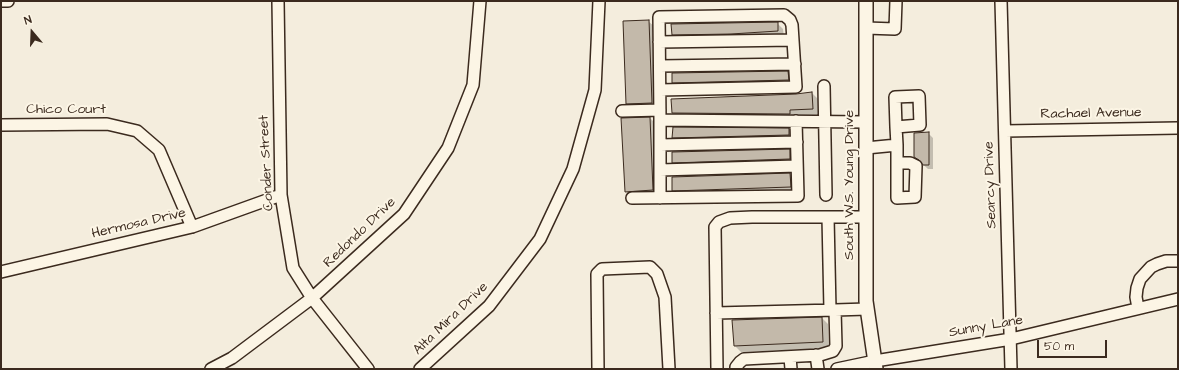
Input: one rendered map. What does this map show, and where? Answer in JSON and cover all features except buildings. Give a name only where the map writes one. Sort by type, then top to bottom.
[{"type":"main road","name":"South W.S. Young Drive","points":[[866,1],[867,309],[876,365]]},
{"type":"street","points":[[1,1],[8,1]]},
{"type":"street","name":"Conder Street","points":[[278,1],[281,195],[293,268],[312,298],[368,369]]},
{"type":"street","name":"Redondo Drive","points":[[211,369],[232,358],[312,298],[404,214],[448,148],[473,85],[480,1]]},
{"type":"street","name":"Alta Mira Drive","points":[[420,369],[490,306],[540,239],[573,169],[595,90],[599,1]]},
{"type":"street","points":[[866,28],[895,29],[896,1]]},
{"type":"street","name":"Searcy Drive","points":[[1001,1],[1011,369]]},
{"type":"street","points":[[660,90],[796,87],[792,25],[790,20],[784,15],[659,17],[660,198]]},
{"type":"street","points":[[660,42],[793,40]]},
{"type":"street","points":[[660,66],[795,64]]},
{"type":"street","points":[[824,86],[826,195]]},
{"type":"street","points":[[622,111],[660,115],[796,121],[866,122]]},
{"type":"street","points":[[632,198],[798,196],[796,121]]},
{"type":"street","name":"Chico Court","points":[[1,125],[108,124],[137,131],[159,150],[192,227]]},
{"type":"street","points":[[896,127],[897,163]]},
{"type":"street","name":"Rachael Avenue","points":[[1005,131],[1178,128]]},
{"type":"street","points":[[660,145],[797,142]]},
{"type":"street","points":[[866,148],[897,145]]},
{"type":"street","points":[[660,170],[797,166]]},
{"type":"street","name":"Hermosa Drive","points":[[1,272],[192,227],[281,195]]},
{"type":"street","points":[[736,369],[740,362],[744,359],[816,355],[833,351],[836,346],[832,310],[828,217]]},
{"type":"street","points":[[717,369],[715,227],[718,222],[730,218],[866,217]]},
{"type":"street","points":[[1138,308],[1136,297],[1140,279],[1151,267],[1157,264],[1166,261],[1178,262]]},
{"type":"street","points":[[598,369],[596,274],[602,269],[650,267],[657,274],[664,297],[669,369]]},
{"type":"street","name":"Sunny Lane","points":[[837,369],[876,365],[1011,338],[1178,299]]},
{"type":"street","points":[[716,313],[867,309]]},
{"type":"street","points":[[816,355],[818,369]]},
{"type":"street","points":[[790,357],[791,369]]}]
